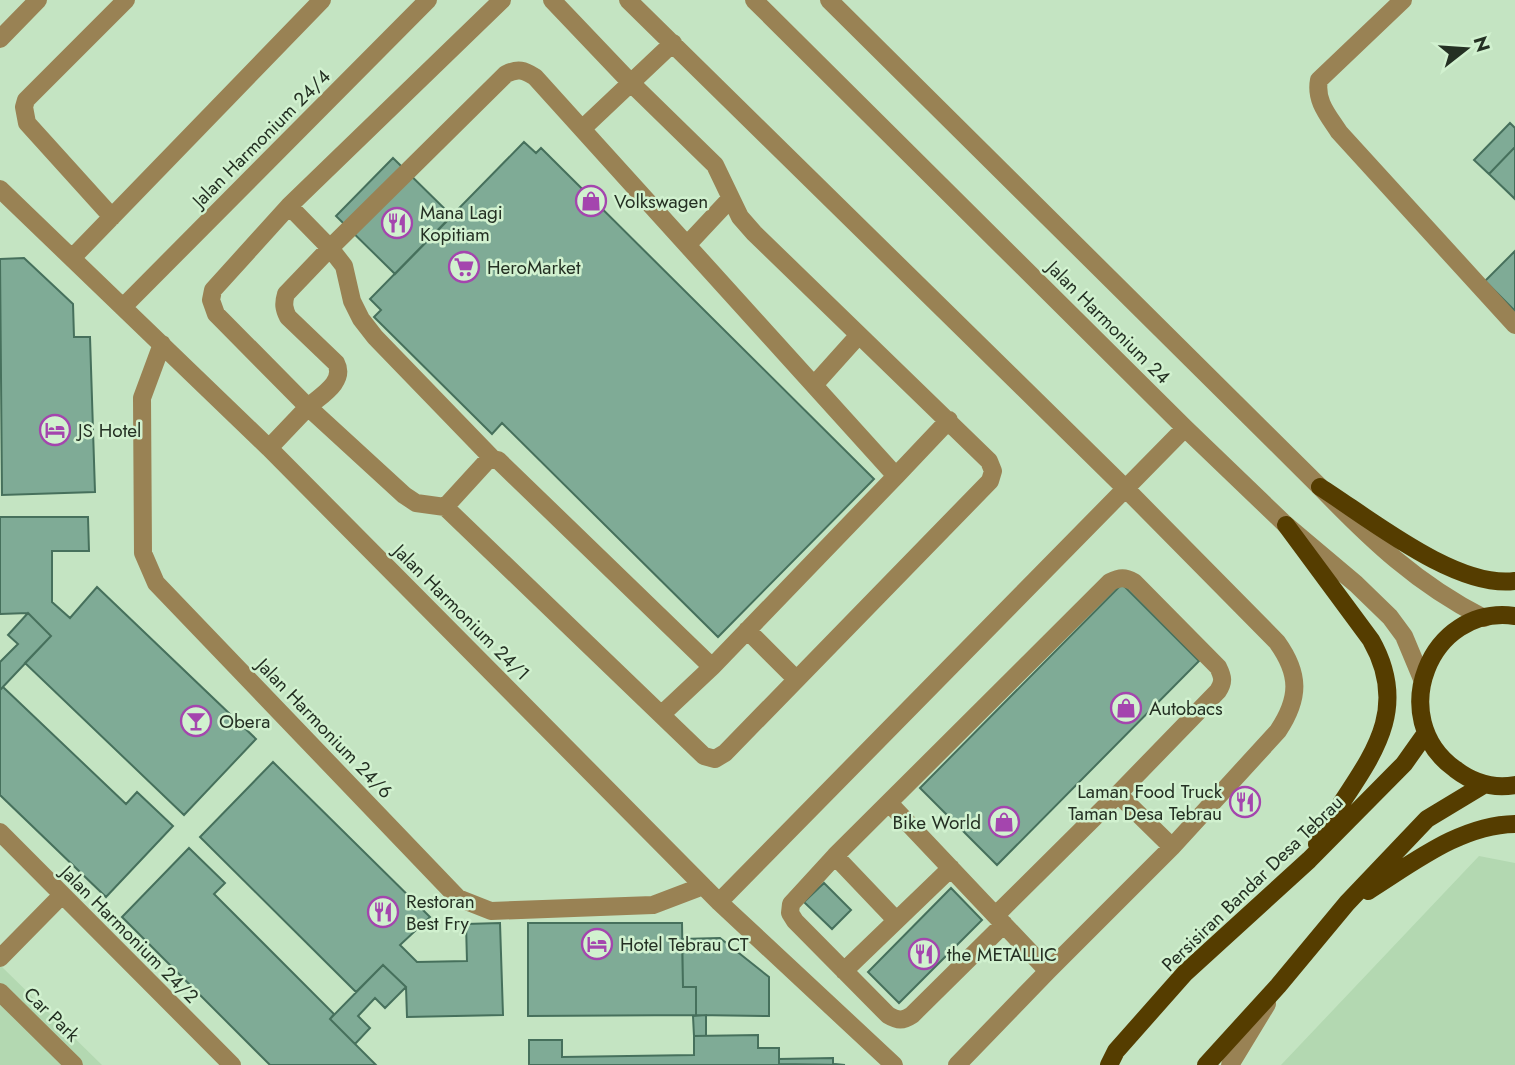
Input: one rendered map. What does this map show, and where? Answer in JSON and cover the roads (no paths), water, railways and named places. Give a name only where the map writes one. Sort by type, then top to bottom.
[{"type":"main road","points":[[1321,486],[1448,567],[1489,580],[1515,580]]},
{"type":"main road","points":[[1286,525],[1371,639],[1379,653],[1386,686],[1386,715],[1376,749],[1326,827],[1309,860]]},
{"type":"main road","points":[[1515,616],[1483,618],[1462,626],[1444,640],[1431,658],[1422,679],[1420,707],[1426,733],[1435,751],[1449,765],[1466,777],[1485,784],[1515,785]]},
{"type":"main road","name":"Persisiran Bandar Desa Tebrau","points":[[1113,1058],[1185,973],[1309,860],[1404,764],[1426,733]]},
{"type":"main road","points":[[1206,1065],[1278,986],[1347,903],[1427,819],[1485,784]]},
{"type":"main road","points":[[1347,903],[1466,832],[1490,825],[1515,824]]},
{"type":"street","points":[[0,39],[38,0]]},
{"type":"street","points":[[112,217],[27,122],[24,107],[26,100],[126,0]]},
{"type":"street","points":[[72,258],[322,0]]},
{"type":"street","name":"Jalan Harmonium 24/4","points":[[124,306],[428,0]]},
{"type":"street","points":[[502,0],[289,206],[213,290],[211,300],[216,314],[308,407],[404,495],[416,503],[445,507],[704,756],[715,759],[725,753],[990,481],[993,471],[989,461],[949,420],[858,336],[754,233],[740,217],[715,164],[631,83],[552,0]]},
{"type":"street","points":[[628,0],[1125,488],[1277,642],[1288,658],[1294,676],[1295,696],[1289,715],[1278,731],[1172,847],[957,1065]]},
{"type":"street","name":"Jalan Harmonium 24","points":[[754,0],[1185,428],[1286,525],[1356,584],[1390,617],[1404,636],[1422,679]]},
{"type":"street","name":"Jalan Harmonium 24","points":[[828,0],[1321,486],[1366,535],[1408,572],[1449,600],[1483,618]]},
{"type":"street","points":[[1403,0],[1319,80],[1317,93],[1321,105],[1339,132],[1515,325]]},
{"type":"street","points":[[582,129],[673,43]]},
{"type":"street","points":[[269,448],[338,379],[340,371],[337,363],[288,317],[284,309],[286,294],[506,74],[516,69],[527,71],[535,77],[896,476]]},
{"type":"street","name":"Jalan Harmonium 24/1","points":[[0,189],[269,448],[719,902],[894,1065]]},
{"type":"street","points":[[687,245],[731,198]]},
{"type":"street","points":[[289,206],[344,266],[352,301],[361,319],[375,337],[493,459],[504,463],[712,667]]},
{"type":"street","points":[[814,385],[858,336]]},
{"type":"street","name":"Jalan Harmonium 24/6","points":[[162,344],[142,398],[143,553],[156,583],[458,898],[491,911],[653,905],[703,886]]},
{"type":"street","points":[[662,714],[712,667],[949,420]]},
{"type":"street","points":[[719,902],[1185,428]]},
{"type":"street","points":[[445,507],[488,460],[493,459]]},
{"type":"street","points":[[1126,578],[1134,582],[1218,667],[1223,675],[1223,684],[1118,793],[912,1016],[905,1020],[896,1020],[888,1015],[790,913],[795,897],[835,856],[1110,582],[1126,578]]},
{"type":"street","points":[[747,630],[796,679]]},
{"type":"street","points":[[1118,793],[1172,847]]},
{"type":"street","points":[[889,803],[1048,971]]},
{"type":"street","name":"Jalan Harmonium 24/2","points":[[0,832],[232,1065]]},
{"type":"street","points":[[835,856],[897,920]]},
{"type":"street","points":[[844,971],[951,869]]},
{"type":"street","points":[[0,958],[62,895]]},
{"type":"street","points":[[1230,1065],[1278,986]]},
{"type":"street","name":"Car Park","points":[[0,992],[74,1065]]},
{"type":"street","points":[[1097,1065],[1113,1058]]},
{"type":"place","name":"Volkswagen","points":[[591,201]]},
{"type":"place","name":"Mana Lagi Kopitiam","points":[[397,223]]},
{"type":"place","name":"HeroMarket","points":[[464,267]]},
{"type":"place","name":"JS Hotel","points":[[55,430]]},
{"type":"place","name":"Autobacs","points":[[1126,708]]},
{"type":"place","name":"Obera","points":[[196,721]]},
{"type":"place","name":"Laman Food Truck Taman Desa Tebrau","points":[[1245,802]]},
{"type":"place","name":"Bike World","points":[[1004,822]]},
{"type":"place","name":"Restoran Best Fry","points":[[383,912]]},
{"type":"place","name":"Hotel Tebrau CT","points":[[597,944]]},
{"type":"place","name":"the METALLIC","points":[[924,954]]}]
